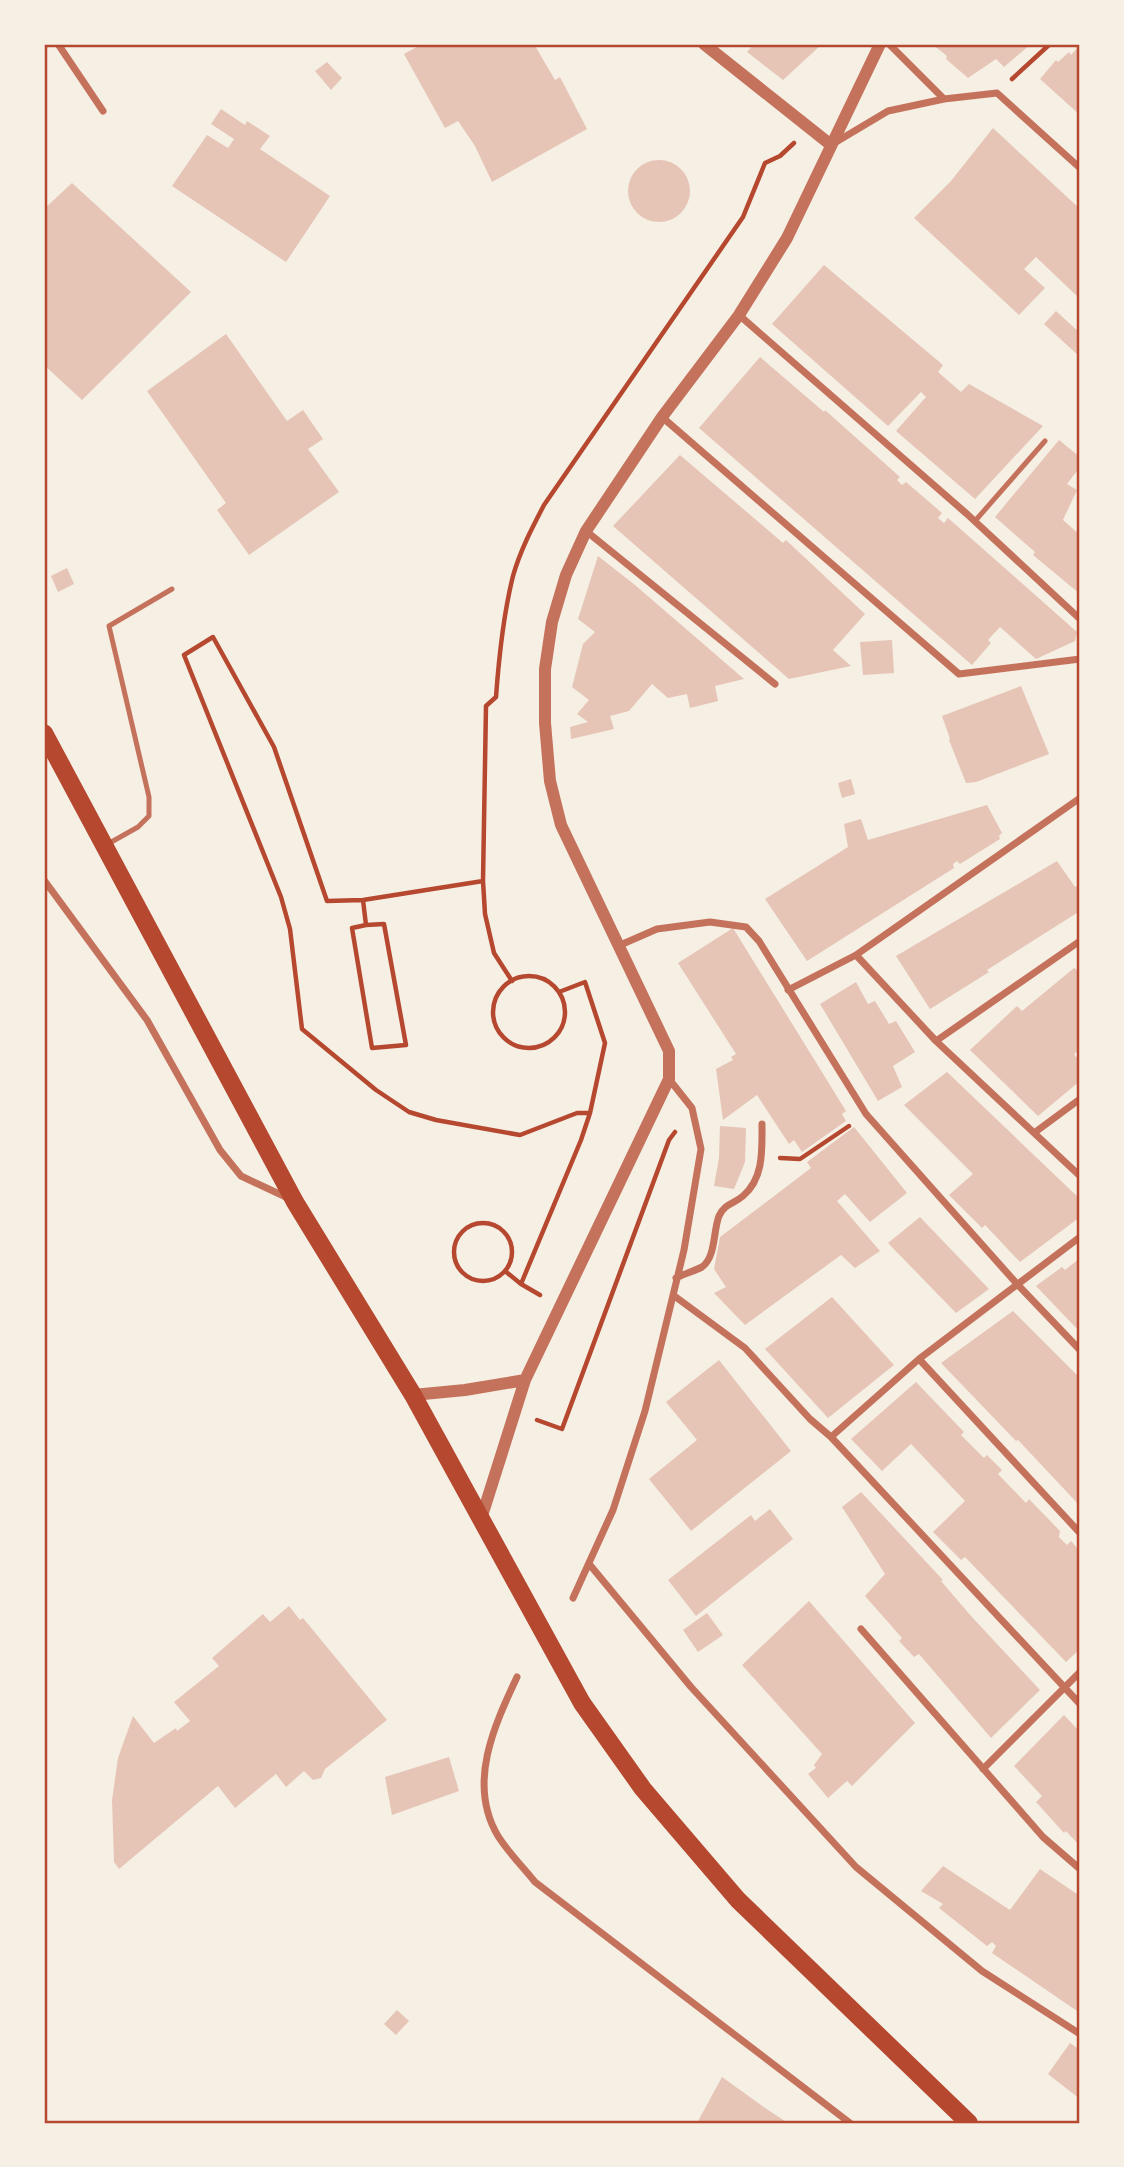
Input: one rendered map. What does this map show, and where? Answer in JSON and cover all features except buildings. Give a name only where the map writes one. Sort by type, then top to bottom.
[{"type":"main road","points":[[44,733],[295,1202],[413,1395],[582,1703],[643,1790],[738,1900],[969,2123]]},
{"type":"street","points":[[58,44],[103,111]]},
{"type":"street","points":[[704,44],[831,145]]},
{"type":"street","points":[[481,1519],[525,1380],[669,1079],[669,1051],[561,825],[550,781],[545,723],[545,669],[552,622],[566,575],[586,531],[663,417],[739,315],[787,238],[880,44]]},
{"type":"street","points":[[889,44],[944,99]]},
{"type":"street","points":[[831,145],[888,111],[944,99],[997,93],[1080,168]]},
{"type":"street","points":[[739,315],[975,522],[1080,619]]},
{"type":"street","points":[[663,417],[959,674],[1080,659]]},
{"type":"street","points":[[586,531],[775,684]]},
{"type":"street","points":[[788,990],[856,955],[1080,798]]},
{"type":"street","points":[[44,880],[147,1020],[220,1150],[241,1176],[295,1202]]},
{"type":"street","points":[[617,946],[657,929],[710,922],[746,927],[759,941],[866,1114],[1017,1284],[1080,1350]]},
{"type":"street","points":[[936,1041],[1080,941]]},
{"type":"street","points":[[856,955],[936,1041],[1080,1176]]},
{"type":"street","points":[[573,1598],[613,1510],[645,1411],[673,1295],[701,1149],[692,1108],[669,1079]]},
{"type":"street","points":[[1034,1133],[1080,1099]]},
{"type":"street","points":[[676,1278],[703,1266],[709,1259],[719,1216],[727,1204],[742,1197],[756,1181],[761,1158],[762,1124]]},
{"type":"street","points":[[831,1437],[919,1359],[1080,1237]]},
{"type":"street","points":[[673,1295],[745,1348],[1080,1704]]},
{"type":"street","points":[[919,1359],[1080,1533]]},
{"type":"street","points":[[413,1395],[525,1380]]},
{"type":"street","points":[[590,1565],[691,1687],[856,1867],[982,1971],[1080,2034]]},
{"type":"street","points":[[861,1629],[1043,1837],[1080,1869]]},
{"type":"street","points":[[984,1769],[1080,1672]]},
{"type":"street","points":[[517,1677],[498,1717],[484,1765],[486,1804],[498,1835],[536,1882],[850,2123]]},
{"type":"lane","points":[[975,522],[1045,441]]},
{"type":"lane","points":[[105,846],[138,827],[149,816],[149,797],[109,626],[172,589]]},
{"type":"path","points":[[997,93],[1050,44]]},
{"type":"path","points":[[483,881],[363,900],[327,901],[274,747],[213,637],[184,655],[281,897],[289,929],[302,1029],[376,1090],[409,1112],[436,1120],[520,1135],[577,1113],[590,1113]]},
{"type":"path","points":[[363,900],[366,925]]},
{"type":"path","points":[[384,924],[406,1045],[372,1048],[352,928],[366,925],[384,924]]},
{"type":"path","points":[[531,975],[545,979],[559,992],[564,1000],[566,1014],[554,1039],[541,1046],[527,1048],[514,1045],[502,1036],[495,1024],[493,1010],[497,996],[506,984],[517,977],[531,975]]},
{"type":"path","points":[[521,1284],[590,1113],[605,1043],[585,982],[559,992]]},
{"type":"path","points":[[514,1408],[536,1420],[562,1429],[669,1140],[692,1108]]},
{"type":"path","points":[[800,1159],[866,1114]]},
{"type":"path","points":[[480,1223],[492,1224],[502,1230],[509,1239],[512,1250],[511,1261],[505,1271],[496,1278],[485,1281],[464,1275],[457,1266],[454,1255],[455,1243],[461,1234],[470,1226],[480,1223]]},
{"type":"path","points":[[505,1271],[521,1284],[561,1306]]}]
